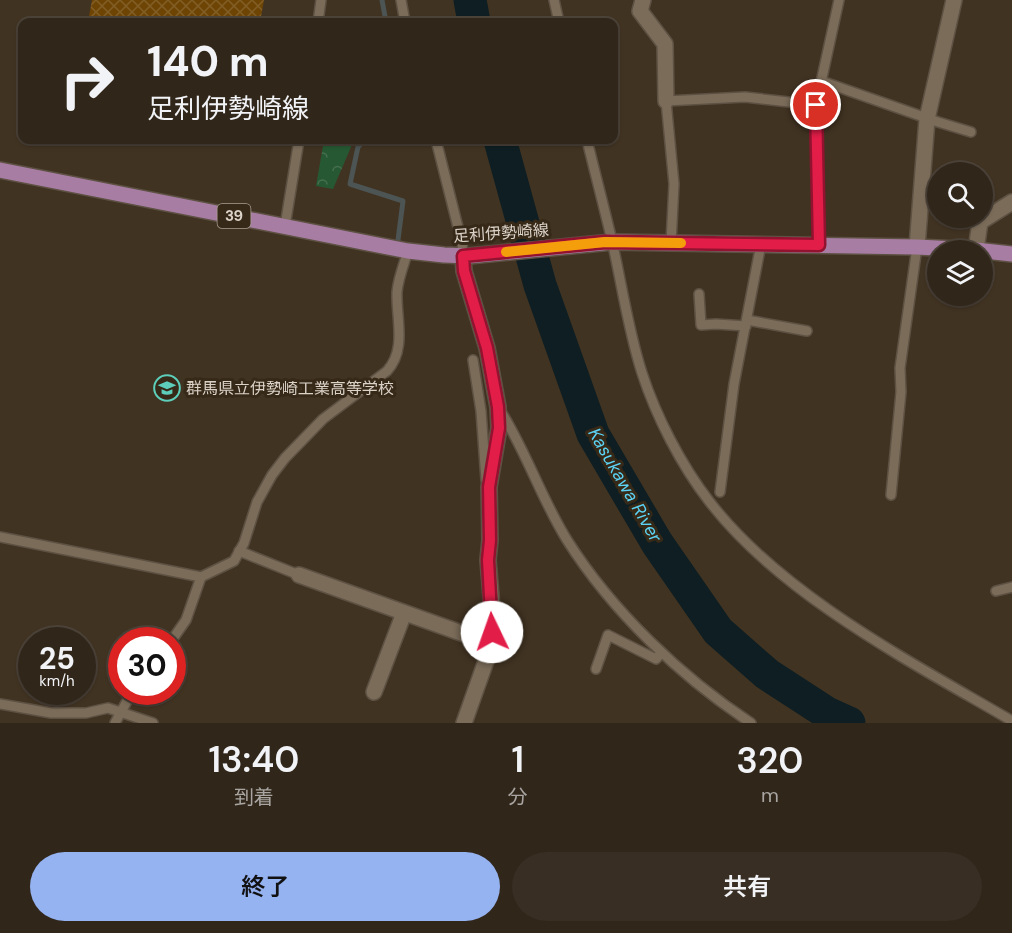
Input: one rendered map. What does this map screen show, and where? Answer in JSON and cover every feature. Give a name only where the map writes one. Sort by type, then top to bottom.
[{"type":"main road","name":"足利伊勢崎線","points":[[0,170],[408,250],[466,256],[608,242],[927,248]]},
{"type":"main road","name":"足利伊勢崎線","points":[[993,252],[1012,254]]},
{"type":"street","points":[[643,0],[640,11],[665,44],[666,101]]},
{"type":"street","points":[[917,248],[927,118],[954,0]]},
{"type":"street","points":[[977,240],[980,222],[1012,202]]},
{"type":"street","points":[[464,723],[492,644],[493,620],[488,560],[489,487],[499,428],[498,407],[487,348],[464,271],[466,256]]},
{"type":"street","points":[[299,575],[492,644]]},
{"type":"street","points":[[374,692],[404,613]]},
{"type":"lane","points":[[319,18],[321,0]]},
{"type":"lane","points":[[401,0],[404,18]]},
{"type":"lane","points":[[554,0],[558,18]]},
{"type":"lane","points":[[819,245],[816,105],[839,0]]},
{"type":"lane","points":[[821,81],[971,132]]},
{"type":"lane","points":[[671,243],[674,184],[666,101],[745,97],[816,105]]},
{"type":"lane","points":[[285,226],[298,144]]},
{"type":"lane","points":[[437,144],[466,256]]},
{"type":"lane","points":[[587,144],[608,242],[642,374],[661,422],[708,501],[764,558],[818,601],[886,646],[1012,721]]},
{"type":"lane","points":[[720,492],[734,384],[761,244]]},
{"type":"lane","points":[[891,495],[901,392],[900,368],[917,248]]},
{"type":"lane","points":[[0,537],[201,577],[234,561],[257,502],[272,475],[285,458],[323,419],[395,362],[399,345],[397,291],[408,250]]},
{"type":"lane","points":[[699,294],[701,325],[747,323],[807,331]]},
{"type":"lane","points":[[473,360],[485,477],[489,487]]},
{"type":"lane","points":[[498,407],[522,447],[543,498],[567,541],[620,611],[661,652],[732,711],[751,723]]},
{"type":"lane","points":[[239,551],[299,575]]},
{"type":"lane","points":[[181,627],[186,620],[201,577]]},
{"type":"lane","points":[[996,591],[1012,587]]},
{"type":"lane","points":[[596,669],[608,635],[656,659],[661,652]]},
{"type":"lane","points":[[0,704],[51,713],[86,713],[108,708],[153,723]]},
{"type":"lane","points":[[115,723],[125,705]]},
{"type":"green space","points":[[323,144],[352,144],[333,189],[316,186]]},
{"type":"building","points":[[92,0],[264,0],[261,18],[89,18]]},
{"type":"waterway","points":[[382,0],[385,18]]},
{"type":"waterway","name":"Kasukawa River","points":[[470,0],[473,18]]},
{"type":"waterway","points":[[361,144],[350,184],[403,201],[398,240]]},
{"type":"waterway","name":"Kasukawa River","points":[[501,144],[540,285],[593,434],[657,543],[718,631],[767,674],[827,713],[849,723]]},
{"type":"slow traffic","points":[[506,252],[605,242],[681,243]]},
{"type":"place","name":"群馬県立伊勢崎工業高等学校","points":[[167,388]]},
{"type":"route","points":[[492,632],[488,560],[489,487],[499,428],[498,407],[487,348],[464,271],[463,256],[605,242],[819,245],[816,105]]}]
